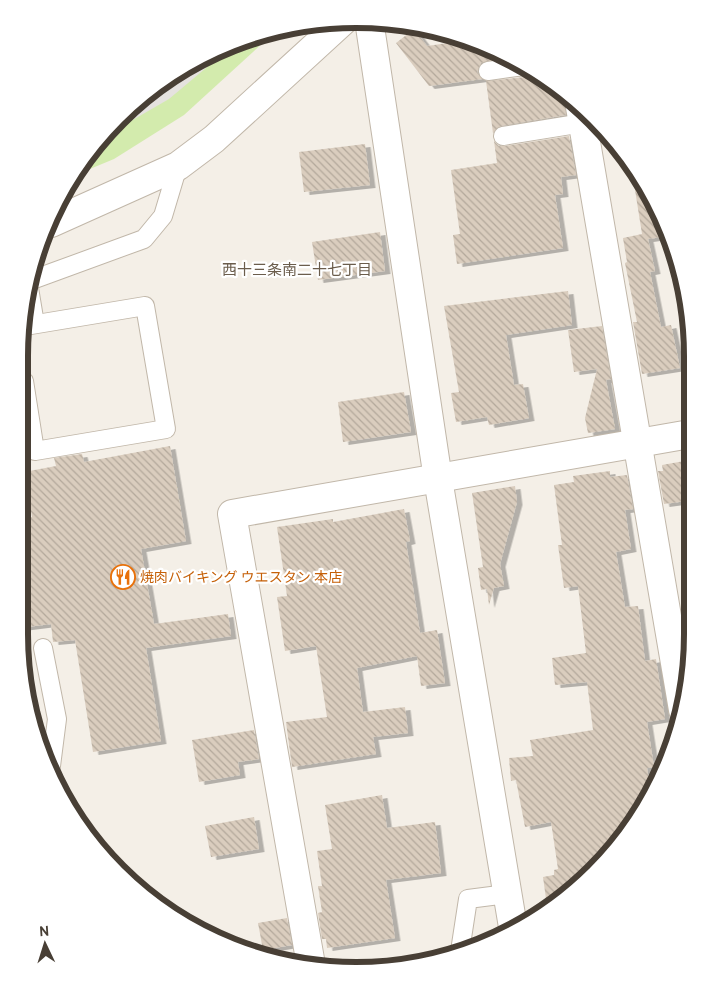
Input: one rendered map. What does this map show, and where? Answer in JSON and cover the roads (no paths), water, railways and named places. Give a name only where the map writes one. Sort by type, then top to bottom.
[{"type":"street","points":[[56,220],[178,166],[214,138],[335,28]]},
{"type":"street","points":[[370,28],[438,479],[512,922]]},
{"type":"street","points":[[582,119],[678,689]]},
{"type":"street","points":[[310,958],[232,514],[684,435]]},
{"type":"lane","points":[[488,71],[513,67]]},
{"type":"lane","points":[[503,136],[579,116]]},
{"type":"lane","points":[[37,278],[144,239],[163,216],[178,166]]},
{"type":"lane","points":[[28,406],[35,451],[166,430],[145,306],[30,325]]},
{"type":"lane","points":[[44,648],[58,719],[52,759]]},
{"type":"lane","points":[[461,944],[468,899],[508,894]]},
{"type":"place","name":"焼肉バイキング ウエスタン 本店","points":[[123,577]]},
{"type":"district","name":"西十三条南二十七丁目","points":[[297,270]]}]
